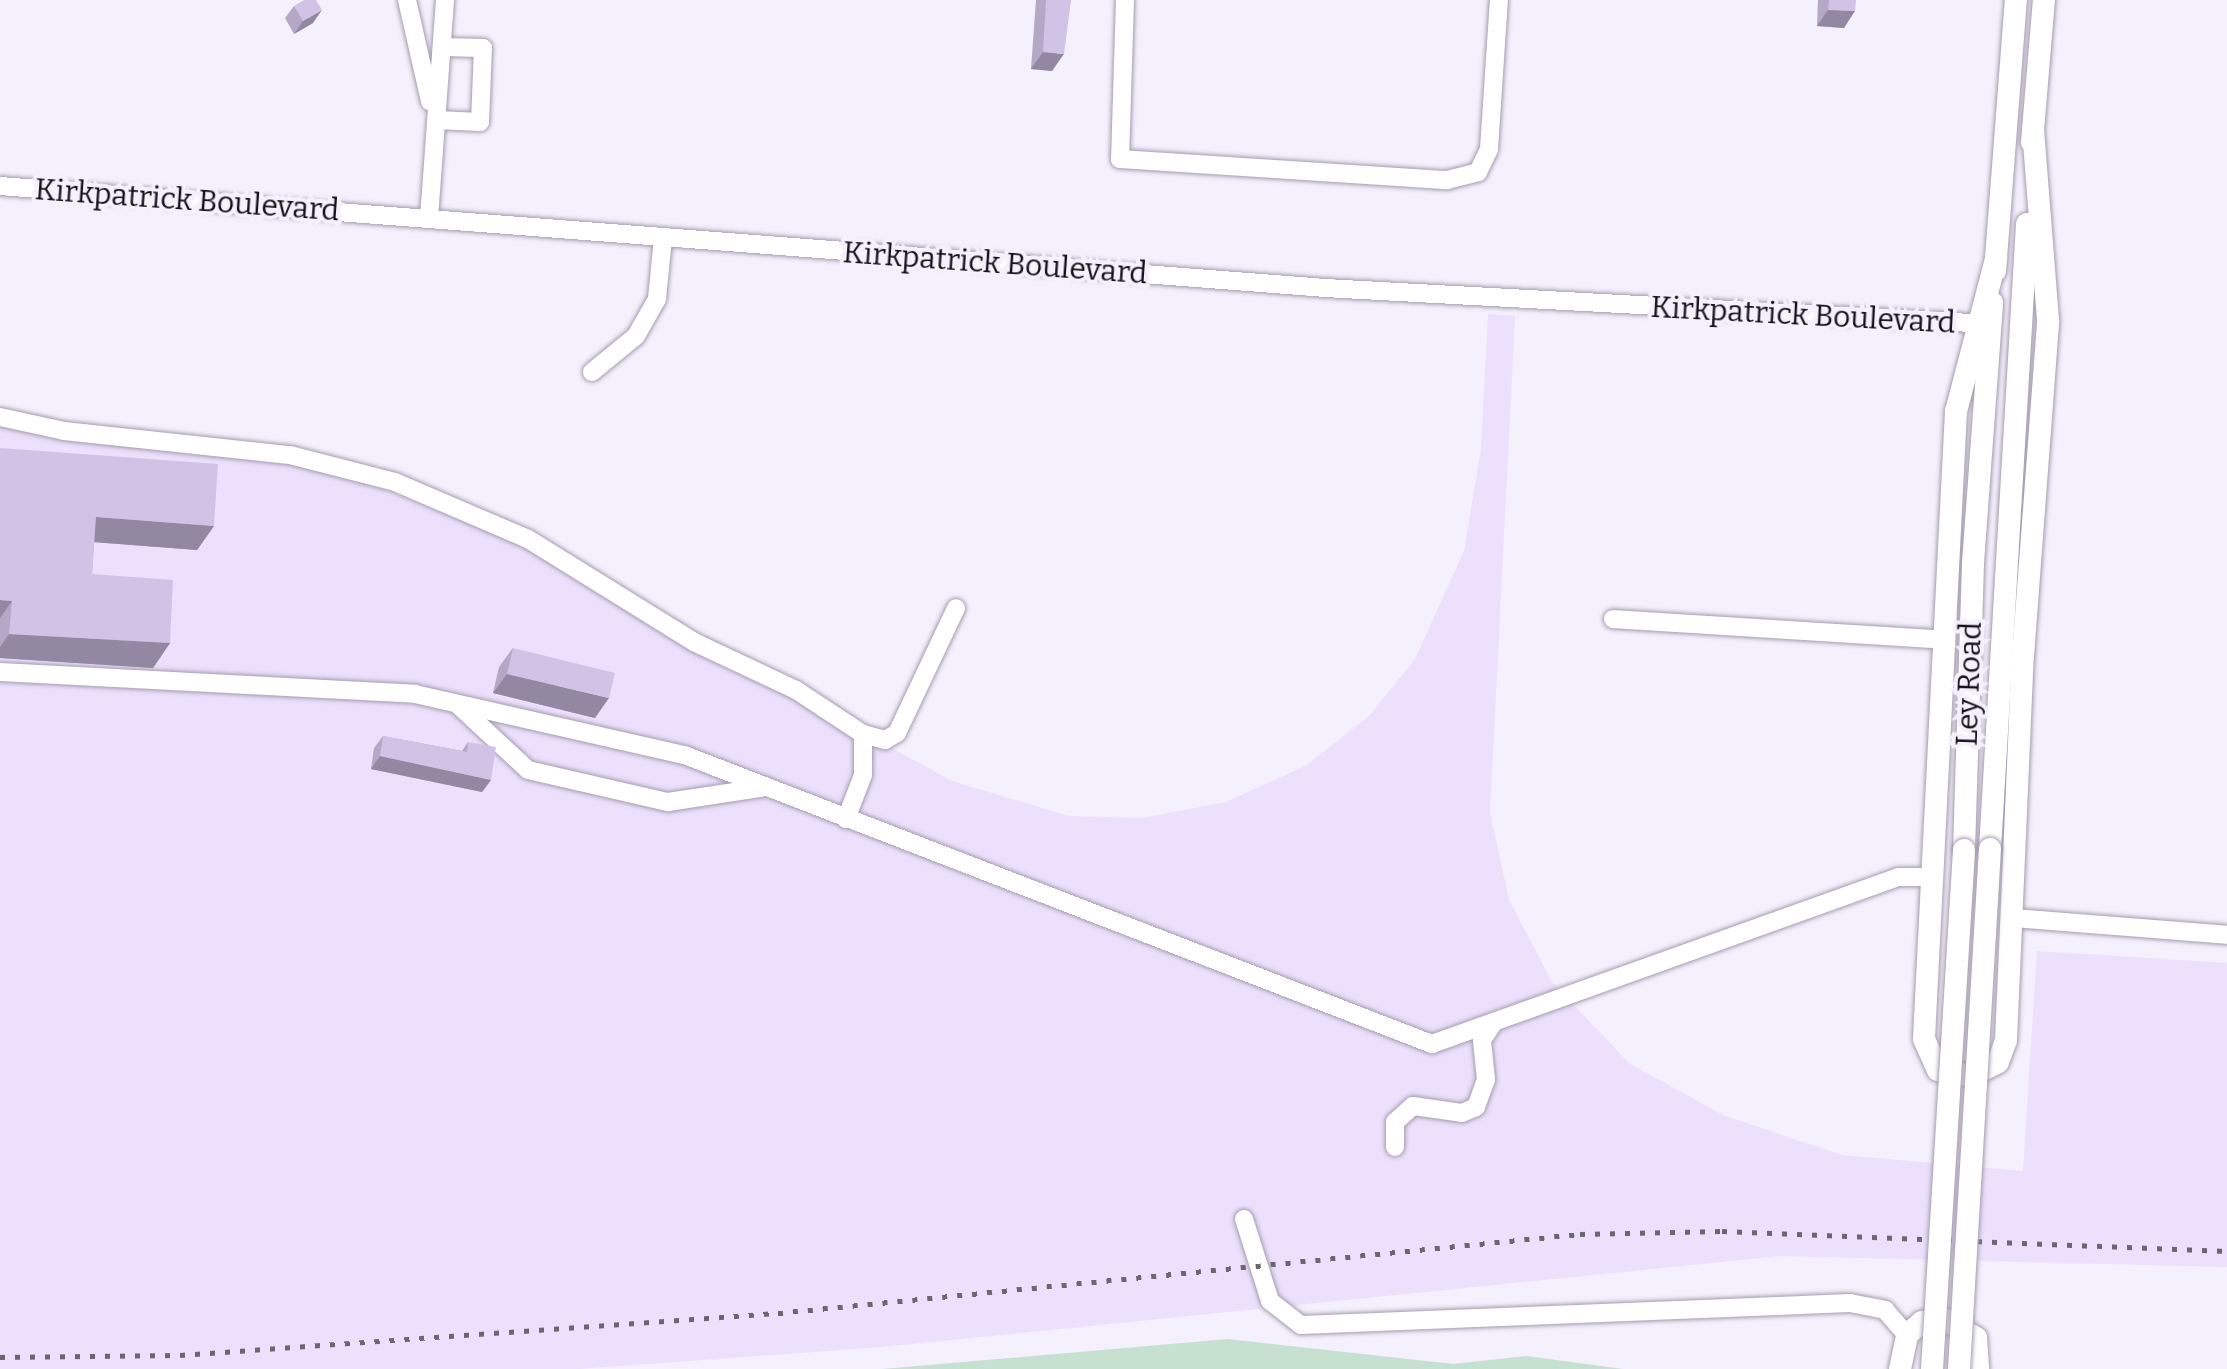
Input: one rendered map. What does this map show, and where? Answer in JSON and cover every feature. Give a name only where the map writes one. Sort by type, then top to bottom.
[{"type":"main road","name":"Ley Road","points":[[1932,1369],[1964,850],[1983,324],[1996,259],[2016,0]]},
{"type":"main road","name":"Ley Road","points":[[1959,1369],[2018,346],[2044,0]]},
{"type":"main road","points":[[2018,346],[1983,324],[1956,411],[1924,1039],[1938,1070],[1976,1075],[2001,1058],[2013,918],[2023,656],[2048,320],[2033,130]]},
{"type":"main road","points":[[1900,1369],[1907,1336],[1922,1322],[1964,1327],[1976,1338],[1978,1369]]},
{"type":"street","points":[[407,0],[422,44],[436,128]]},
{"type":"street","points":[[429,218],[444,0]]},
{"type":"street","points":[[1125,0],[1120,160],[1447,180],[1478,172],[1489,150],[1499,0]]},
{"type":"street","points":[[436,128],[480,122],[483,48],[442,47]]},
{"type":"street","name":"Kirkpatrick Boulevard","points":[[0,186],[1326,288],[1983,324]]},
{"type":"street","points":[[592,372],[636,336],[657,299],[663,238]]},
{"type":"street","points":[[0,417],[64,432],[290,455],[395,482],[528,540],[694,642],[796,690],[863,734],[885,740],[898,733],[956,608]]},
{"type":"street","points":[[1613,619],[1944,640]]},
{"type":"street","points":[[0,672],[415,694],[687,756],[1388,1030],[1442,1044],[1483,1061]]},
{"type":"street","points":[[456,704],[528,770],[668,802],[762,788]]},
{"type":"street","points":[[846,819],[863,775],[863,734]]},
{"type":"street","points":[[1442,1044],[1898,877],[1932,877]]},
{"type":"street","points":[[2013,918],[2227,935]]},
{"type":"street","points":[[1395,1147],[1395,1122],[1413,1106],[1462,1112],[1476,1107],[1486,1083],[1482,1040],[1495,1022]]},
{"type":"street","points":[[1244,1219],[1270,1301],[1301,1325],[1850,1303],[1885,1310],[1907,1336]]},
{"type":"shaded area","points":[[1488,314],[1515,316],[1490,812],[1509,900],[1552,982],[1630,1064],[1725,1116],[1842,1155],[2023,1171],[2037,951],[2227,963],[2227,1267],[1781,1256],[882,1347],[579,1369],[0,1369],[0,422],[280,458],[378,487],[516,543],[952,781],[1069,816],[1143,818],[1226,802],[1307,765],[1369,716],[1415,659],[1464,551],[1481,449]]},
{"type":"green space","points":[[1228,1339],[1453,1364],[1527,1356],[1623,1369],[882,1369]]},
{"type":"building","points":[[304,0],[316,0],[322,10],[303,21],[294,6]]},
{"type":"building","points":[[1046,0],[1071,0],[1064,54],[1043,52]]},
{"type":"building","points":[[1829,0],[1856,0],[1855,11],[1828,10]]},
{"type":"building","points":[[0,448],[218,464],[214,526],[96,517],[92,574],[173,580],[170,643],[9,634],[12,601],[0,600]]},
{"type":"building","points":[[513,648],[615,673],[609,698],[507,674]]},
{"type":"building","points":[[383,736],[467,752],[468,742],[496,747],[491,780],[380,756]]},
{"type":"railway","points":[[0,1357],[180,1355],[778,1313],[1580,1234],[1722,1231],[2227,1251]]}]
